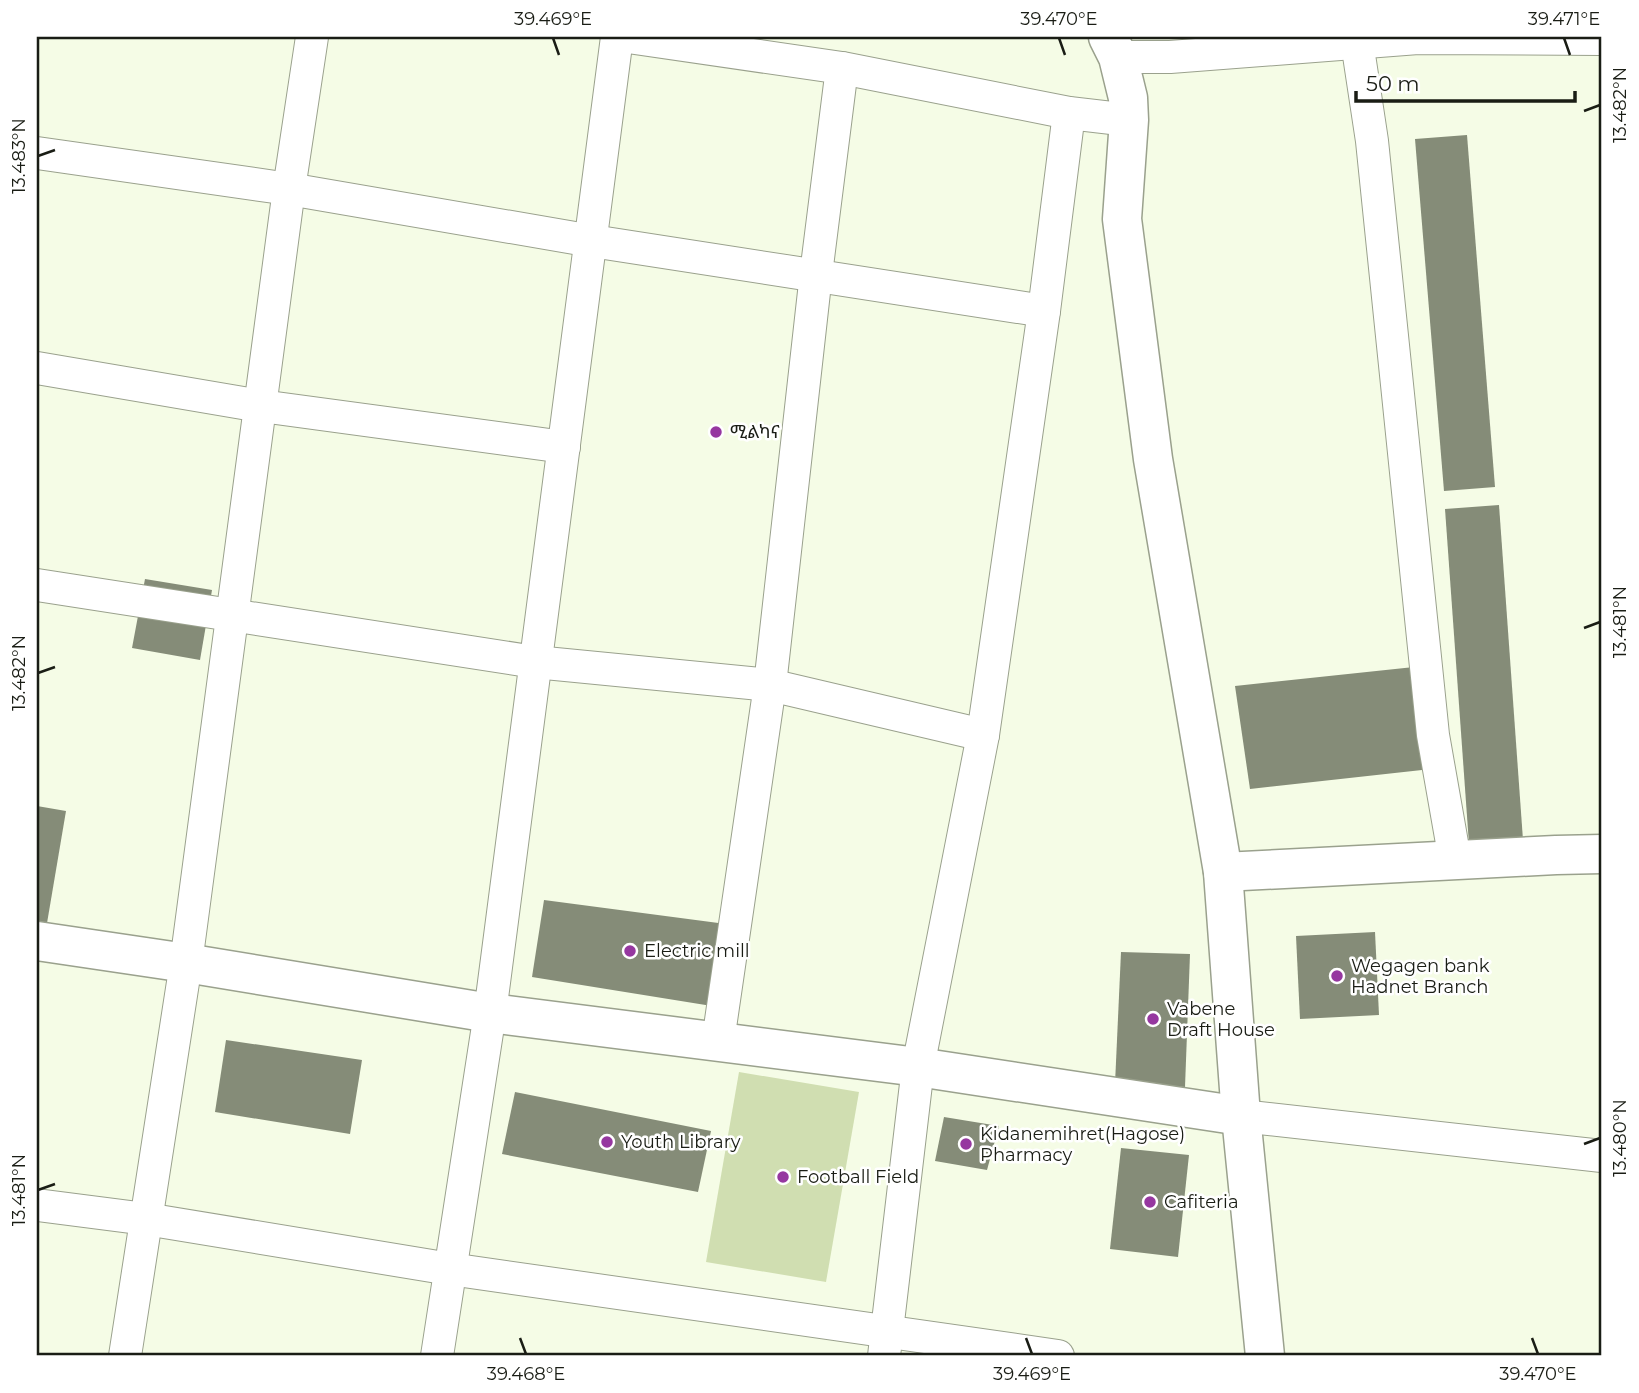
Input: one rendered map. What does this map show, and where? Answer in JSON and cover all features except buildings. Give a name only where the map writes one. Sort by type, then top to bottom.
[{"type":"street","points":[[125,1356],[186,963],[289,189],[312,37]]},
{"type":"street","points":[[438,1356],[490,1013],[617,37]]},
{"type":"street","points":[[628,37],[842,68],[1069,113],[1129,120]]},
{"type":"street","points":[[1265,1356],[1241,1116],[1223,872],[1153,460],[1122,219],[1128,98],[1113,47],[1170,57],[1418,37],[1602,38]]},
{"type":"street","points":[[1357,42],[1372,141],[1433,735],[1455,860]]},
{"type":"street","points":[[718,1041],[770,685],[842,68]]},
{"type":"street","points":[[886,1344],[918,1067],[983,735],[1044,311],[1069,113]]},
{"type":"street","points":[[37,153],[289,189],[592,241],[1044,311]]},
{"type":"street","points":[[37,369],[261,406],[564,447]]},
{"type":"street","points":[[37,585],[535,662],[770,685],[983,735]]},
{"type":"street","points":[[1223,872],[1602,854]]},
{"type":"street","points":[[37,942],[186,963],[490,1013],[918,1067],[1241,1116],[1602,1156]]},
{"type":"street","points":[[37,1205],[146,1219],[886,1344],[1058,1356]]},
{"type":"green space","name":"Football Field","points":[[739,1072],[859,1092],[826,1282],[706,1262]]},
{"type":"place","name":"ሚልካና","points":[[716,432]]},
{"type":"place","name":"Electric mill","points":[[630,951]]},
{"type":"place","name":"Wegagen bank Hadnet Branch","points":[[1337,976]]},
{"type":"place","name":"Vabene Draft House","points":[[1153,1019]]},
{"type":"place","name":"Youth Library","points":[[607,1142]]},
{"type":"place","name":"Kidanemihret(Hagose) Pharmacy","points":[[966,1144]]},
{"type":"place","name":"Football Field","points":[[783,1177]]},
{"type":"place","name":"Cafiteria","points":[[1150,1202]]}]
